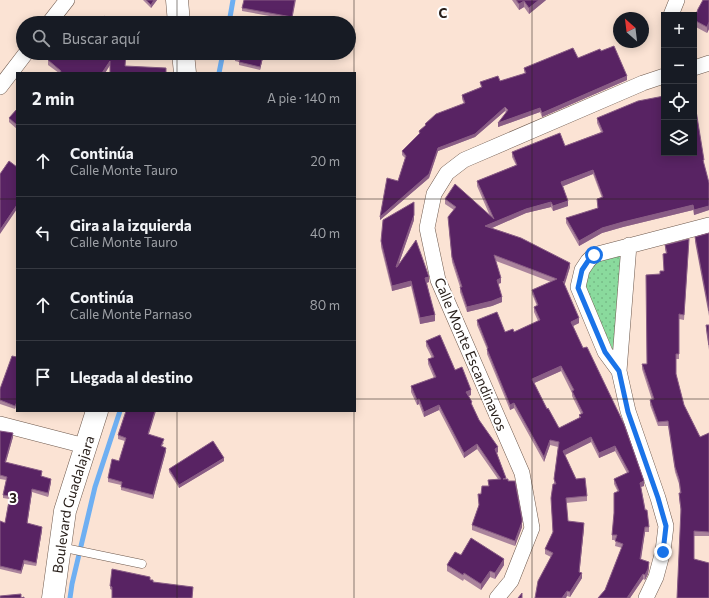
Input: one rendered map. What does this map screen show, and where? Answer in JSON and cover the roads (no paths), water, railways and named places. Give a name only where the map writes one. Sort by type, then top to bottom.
[{"type":"main road","points":[[177,0],[178,16]]},
{"type":"main road","points":[[184,60],[185,72]]},
{"type":"main road","name":"Boulevard Guadalajara","points":[[53,598],[69,548],[65,511],[97,412]]},
{"type":"street","points":[[54,16],[67,0]]},
{"type":"street","points":[[672,12],[677,0]]},
{"type":"street","points":[[0,86],[20,60]]},
{"type":"street","points":[[697,67],[709,63]]},
{"type":"street","name":"Calle Monte Escandinavos","points":[[497,598],[512,581],[532,528],[522,474],[438,280],[427,228],[434,194],[447,173],[464,160],[661,77]]},
{"type":"street","points":[[619,371],[605,352],[578,288],[582,270],[594,255],[709,225]]},
{"type":"street","points":[[629,245],[619,371],[628,412],[658,498],[666,526],[663,552],[656,577],[646,598]]},
{"type":"street","points":[[0,424],[86,446]]},
{"type":"lane","points":[[69,548],[142,564]]},
{"type":"waterway","points":[[230,16],[233,0]]},
{"type":"waterway","points":[[219,72],[222,60]]},
{"type":"waterway","points":[[70,598],[95,487],[120,412]]}]
